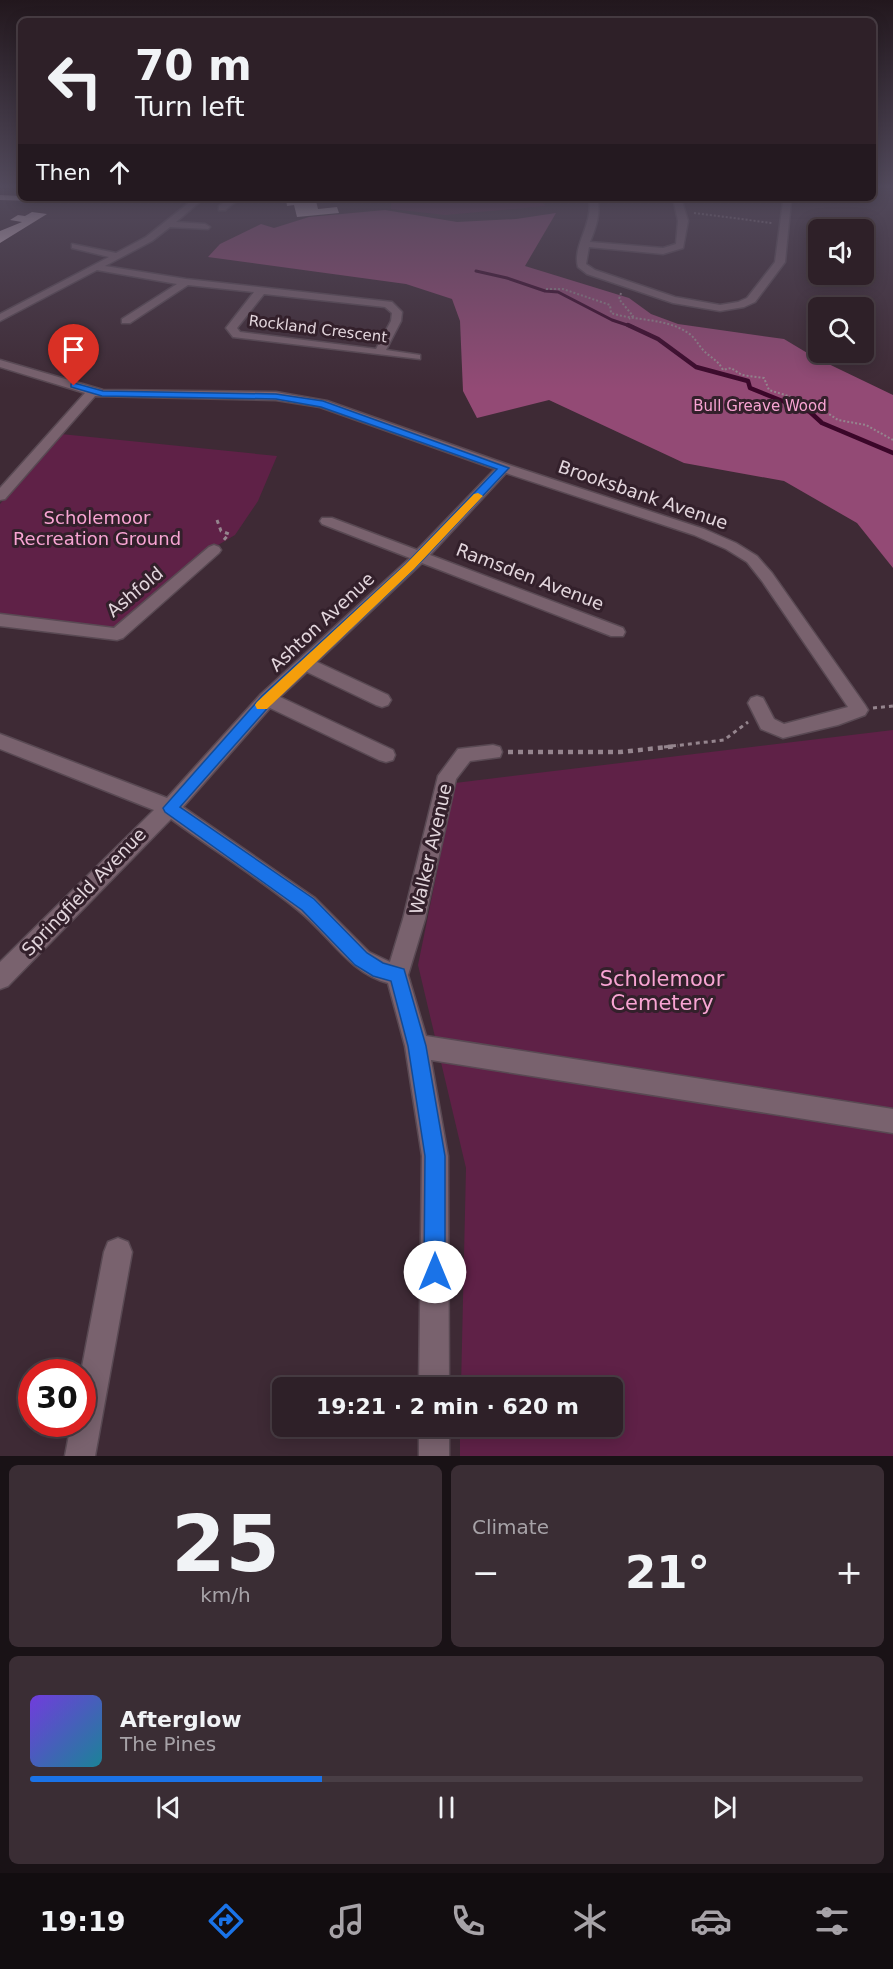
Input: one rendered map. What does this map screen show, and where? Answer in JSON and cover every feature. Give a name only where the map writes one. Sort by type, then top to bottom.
[{"type":"street","points":[[106,253],[119,256]]},
{"type":"street","points":[[0,318],[124,253]]},
{"type":"street","points":[[581,253],[581,265],[591,272],[674,300],[720,308],[740,305],[751,300],[780,262],[781,253]]},
{"type":"street","points":[[99,268],[186,282],[388,304],[397,312],[396,321],[380,351]]},
{"type":"street","points":[[126,321],[186,282]]},
{"type":"street","name":"Rockland Crescent","points":[[261,290],[231,328],[237,335],[416,357]]},
{"type":"street","points":[[0,363],[102,394],[276,396],[323,404],[504,468]]},
{"type":"street","points":[[0,496],[93,391]]},
{"type":"street","name":"Ashton Avenue","points":[[170,808],[267,699],[421,555],[504,468]]},
{"type":"street","name":"Brooksbank Avenue","points":[[504,468],[699,532],[731,546],[752,559],[859,710],[838,718],[783,731],[767,724]]},
{"type":"street","points":[[0,477],[15,479]]},
{"type":"street","name":"Ramsden Avenue","points":[[327,521],[421,555],[617,632]]},
{"type":"street","name":"Ashfold","points":[[0,620],[117,634],[214,550]]},
{"type":"street","points":[[306,664],[382,700]]},
{"type":"street","points":[[267,699],[314,719],[350,740],[386,755]]},
{"type":"street","points":[[757,704],[767,724]]},
{"type":"street","points":[[0,741],[170,808],[308,905],[361,959],[379,970],[398,975],[417,1046],[435,1156],[434,1377]]},
{"type":"street","name":"Walker Avenue","points":[[398,975],[414,919],[447,776],[465,754],[493,752]]},
{"type":"street","name":"Springfield Avenue","points":[[0,978],[150,825],[170,808]]},
{"type":"street","points":[[417,1046],[893,1121]]},
{"type":"street","points":[[80,1456],[118,1252]]},
{"type":"street","points":[[434,1437],[434,1456]]},
{"type":"path","points":[[624,284],[619,299],[633,316],[628,320]]},
{"type":"path","points":[[546,289],[563,289],[610,305],[611,313],[628,320],[684,330],[698,341],[702,350],[718,358],[723,370],[731,368],[742,375],[764,378],[769,390],[814,404],[838,420],[866,425],[893,440]]},
{"type":"path","points":[[493,752],[631,751],[724,740],[745,722],[767,724]]},
{"type":"green space","name":"Bull Greave Wood","points":[[212,253],[533,253],[525,266],[629,298],[651,314],[678,324],[784,339],[808,353],[808,363],[826,363],[893,395],[893,568],[857,523],[784,481],[684,463],[549,400],[477,418],[463,391],[460,321],[452,299],[406,284],[208,257]]},
{"type":"green space","name":"Scholemoor Recreation Ground","points":[[61,434],[277,456],[258,501],[235,535],[213,548],[114,632],[0,618],[0,504]]},
{"type":"green space","name":"Scholemoor Cemetery","points":[[893,730],[893,1456],[460,1456],[460,1437],[623,1437],[623,1377],[461,1377],[466,1168],[418,965],[455,783]]},
{"type":"waterway","points":[[476,271],[507,278],[545,291],[558,292],[612,320],[630,326]]},
{"type":"waterway","points":[[630,326],[658,339],[696,367],[748,381],[750,388],[810,412],[822,423],[893,453]]},
{"type":"slow traffic","points":[[262,705],[410,567],[478,496]]},
{"type":"route","points":[[74,386],[102,394],[276,396],[323,404],[504,468],[410,567],[267,699],[170,808],[308,905],[361,959],[379,970],[398,975],[417,1046],[435,1156],[435,1272]]}]
